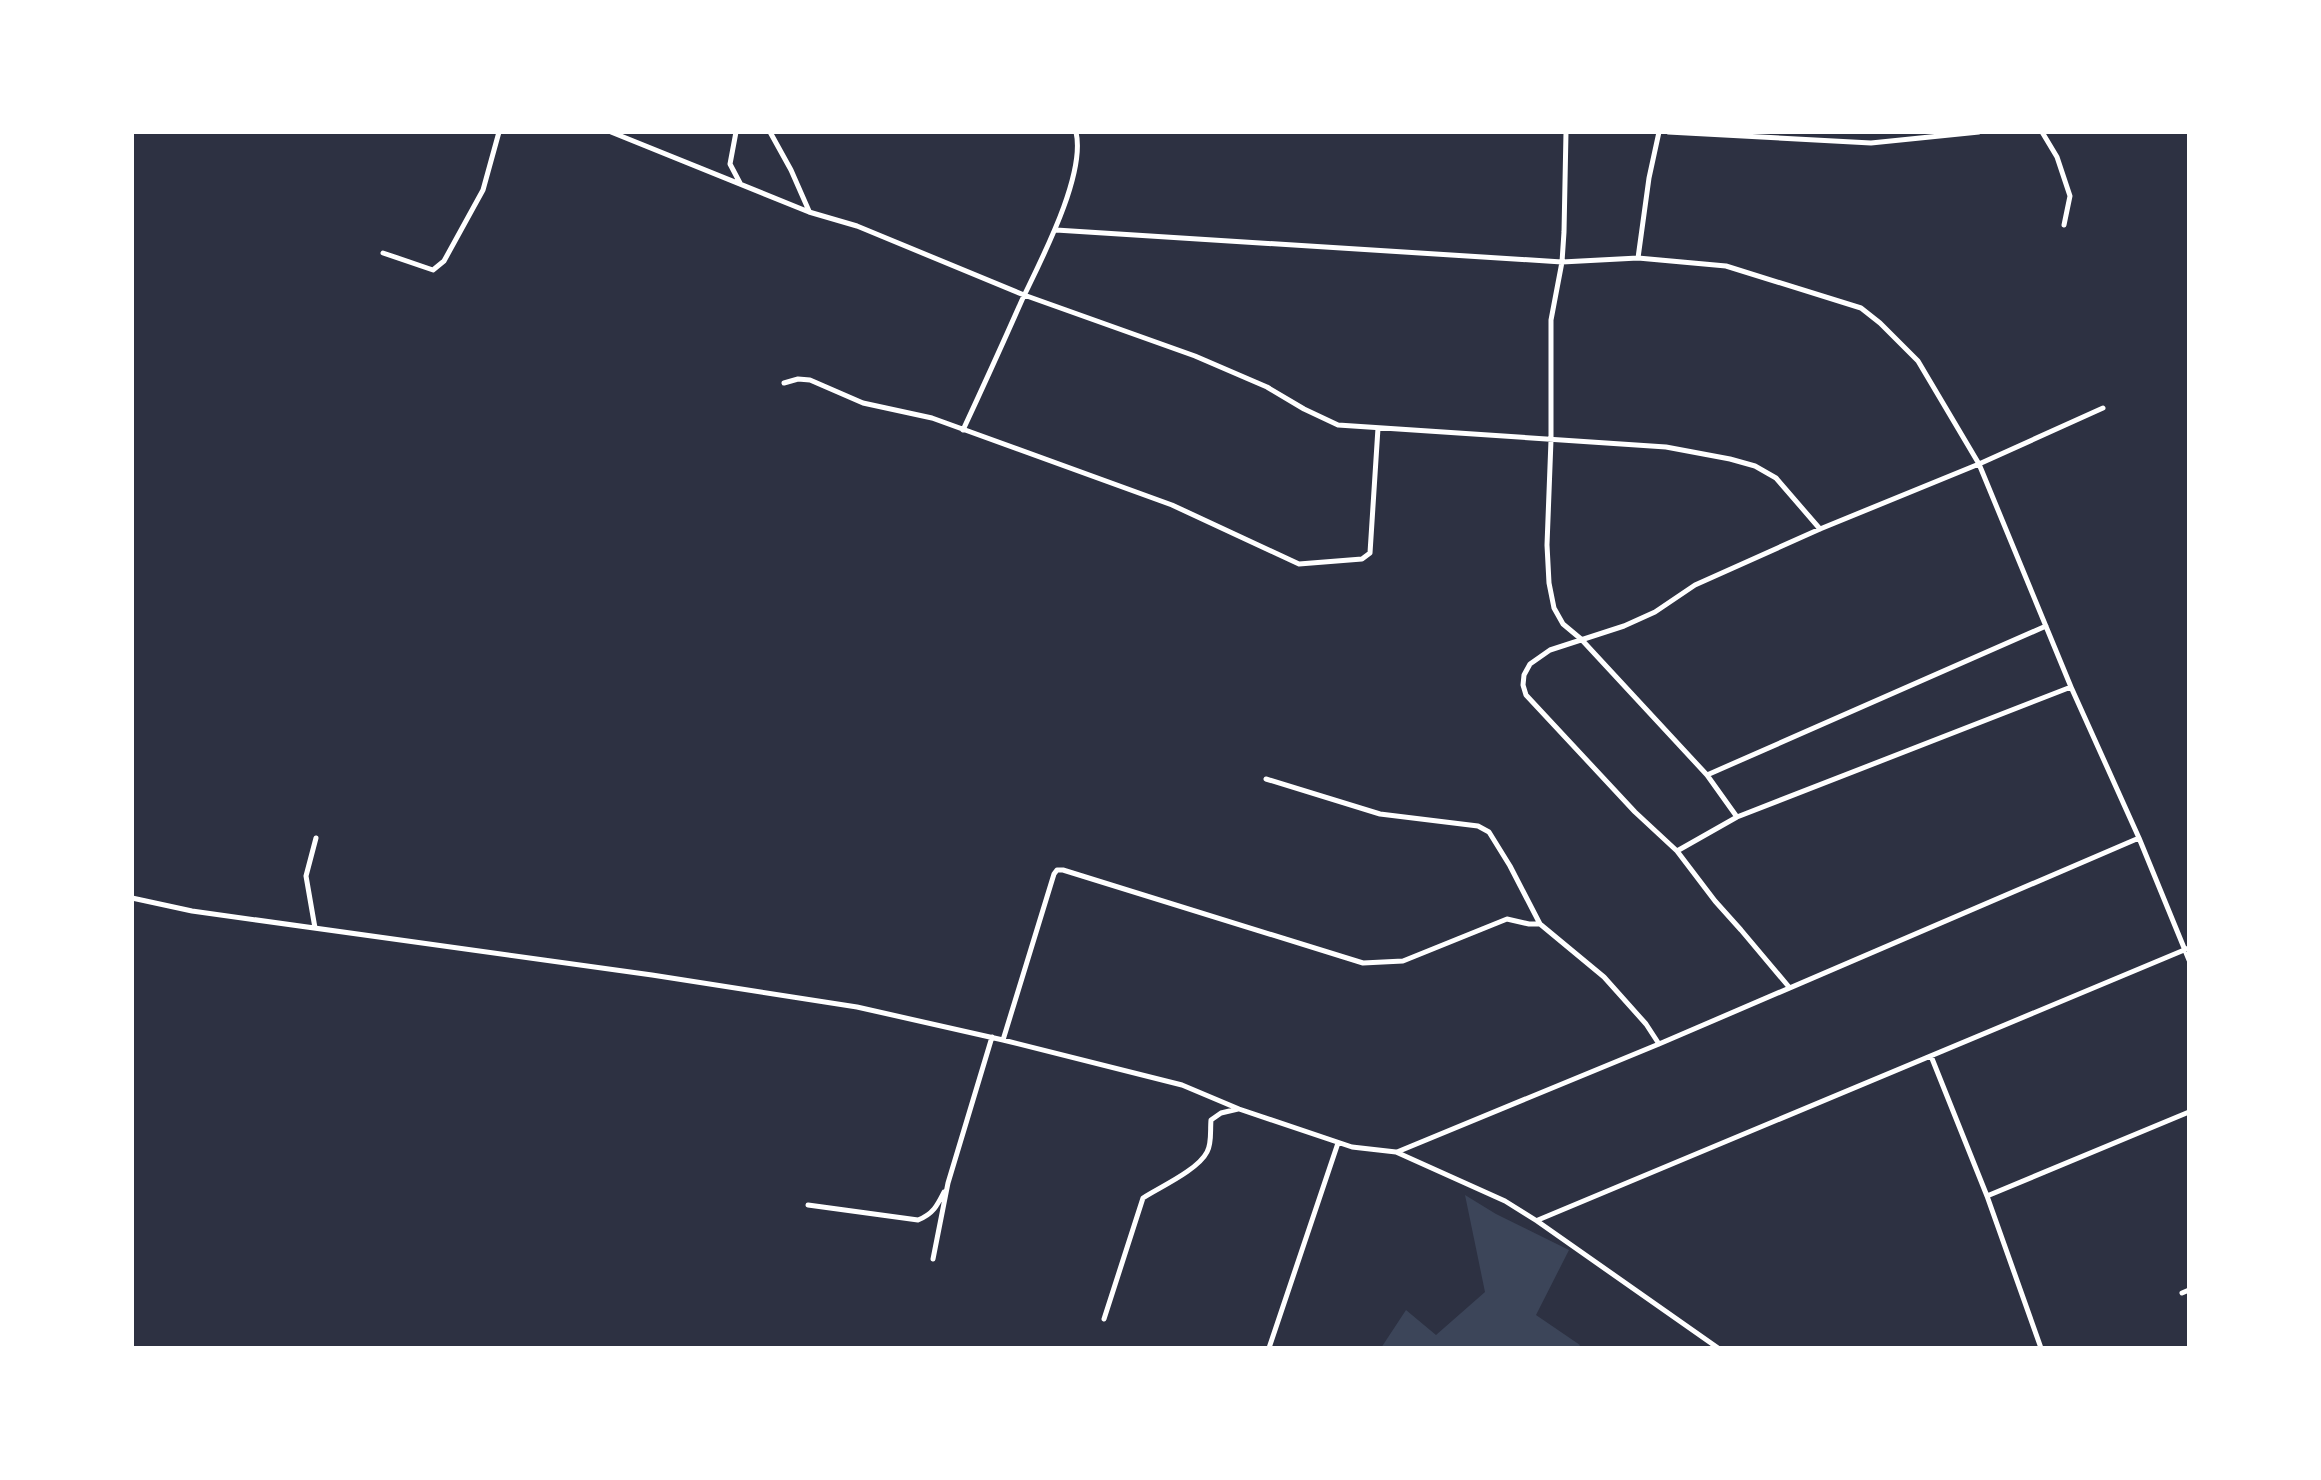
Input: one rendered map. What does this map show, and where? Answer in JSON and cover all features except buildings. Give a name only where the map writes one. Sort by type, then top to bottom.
[{"type":"street","points":[[383,253],[433,270],[444,261],[483,190],[499,132]]},
{"type":"street","points":[[611,132],[809,212],[857,226],[1024,295],[1195,356],[1267,387],[1338,425],[1666,447],[1730,459],[1755,466],[1776,478],[1820,529]]},
{"type":"street","points":[[736,132],[730,164],[740,184]]},
{"type":"street","points":[[770,132],[809,212]]},
{"type":"street","points":[[963,430],[1056,230],[1078,143],[1076,132]]},
{"type":"street","points":[[1566,132],[1562,262],[1551,320],[1547,545],[1554,608],[1563,624],[1581,639],[1707,775],[1737,817]]},
{"type":"street","points":[[1638,258],[1659,132]]},
{"type":"street","points":[[1668,132],[1871,143],[1979,132]]},
{"type":"street","points":[[2042,132],[2057,157],[2070,196],[2064,225]]},
{"type":"street","points":[[1056,230],[1562,262],[1638,258],[1726,266],[1861,308],[1918,361],[1979,464],[2071,687],[2187,949],[2189,960]]},
{"type":"street","points":[[784,383],[810,380],[863,403],[932,418],[1172,505],[1299,564],[1362,559],[1370,553],[1378,428]]},
{"type":"street","points":[[1789,987],[1715,901],[1677,851],[1635,812],[1526,695],[1524,675],[1530,664],[1550,650],[1624,626],[1655,612],[1695,585],[2103,408]]},
{"type":"street","points":[[1707,775],[2046,626]]},
{"type":"street","points":[[1677,851],[1737,817],[2071,687]]},
{"type":"street","points":[[1266,779],[1380,814],[1478,826],[1489,832],[1540,924],[1604,977],[1646,1024],[1659,1044]]},
{"type":"street","points":[[315,928],[306,876],[316,838]]},
{"type":"street","points":[[1396,1152],[1659,1044],[2139,838]]},
{"type":"street","points":[[1003,1040],[1057,870],[1363,963],[1403,961],[1507,919],[1540,924]]},
{"type":"street","points":[[132,905],[135,899],[192,911],[842,1004],[992,1037],[1182,1085],[1239,1109],[1338,1143],[1396,1152],[1505,1201],[1718,1348]]},
{"type":"street","points":[[1537,1221],[2187,949]]},
{"type":"street","points":[[933,1259],[948,1183],[992,1037]]},
{"type":"street","points":[[1931,1056],[1987,1196],[2041,1348]]},
{"type":"street","points":[[1104,1319],[1143,1198],[1206,1155],[1211,1120],[1221,1113],[1239,1109]]},
{"type":"street","points":[[1987,1196],[2189,1112]]},
{"type":"street","points":[[1269,1348],[1338,1143]]},
{"type":"street","points":[[808,1205],[918,1220],[936,1209],[948,1183]]},
{"type":"street","points":[[2182,1293],[2189,1290]]},
{"type":"shaded area","points":[[1465,1195],[1569,1250],[1536,1315],[1580,1345],[1578,1348],[1381,1348],[1406,1310],[1436,1335],[1485,1292]]}]
